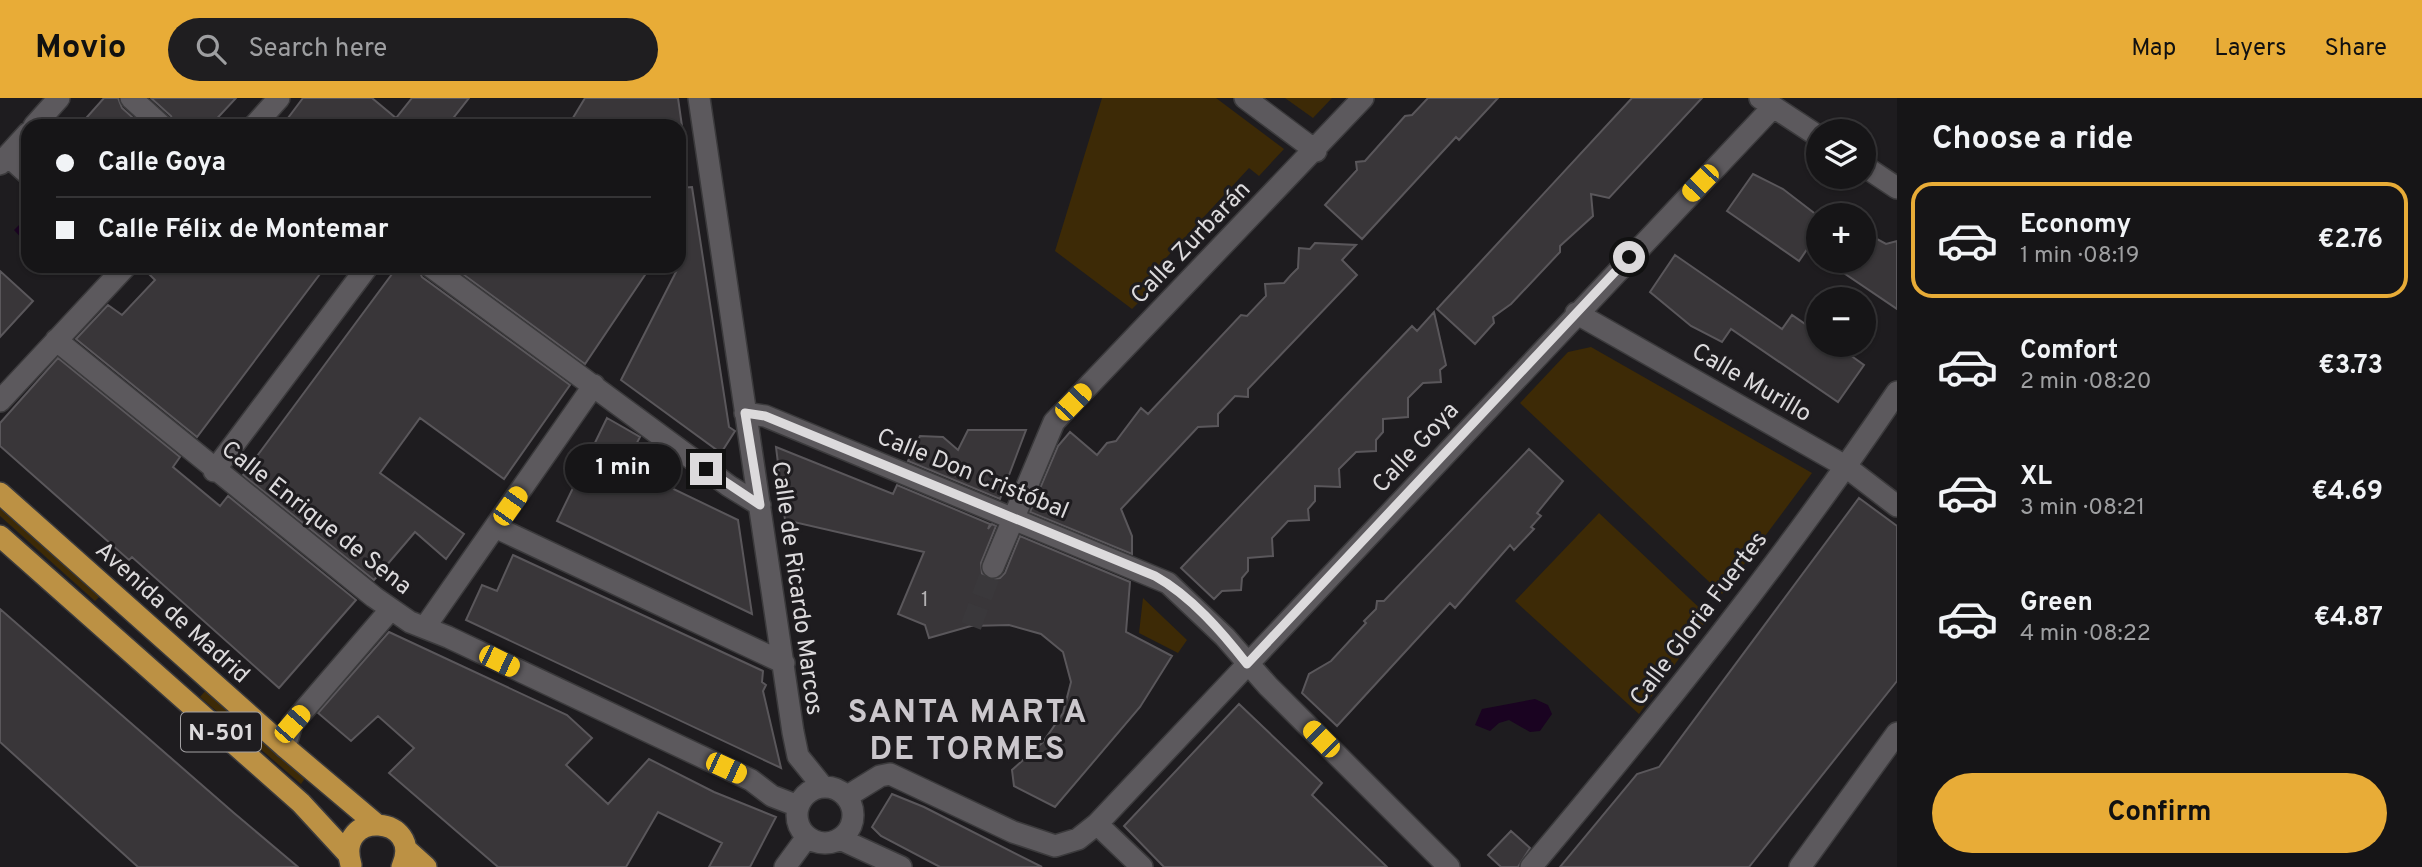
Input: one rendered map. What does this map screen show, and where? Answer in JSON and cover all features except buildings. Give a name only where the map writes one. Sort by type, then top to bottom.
[{"type":"highway","name":"Avenida de Madrid","points":[[0,493],[285,747],[376,824]]},
{"type":"highway","name":"N-501","points":[[0,536],[301,803],[349,861]]},
{"type":"highway","name":"N-501","points":[[349,861],[351,839],[361,828],[376,824],[396,831],[404,858],[426,867]]},
{"type":"street","points":[[40,119],[59,98]]},
{"type":"street","points":[[131,98],[154,119]]},
{"type":"street","points":[[260,119],[279,98]]},
{"type":"street","name":"Calle de Ricardo Marcos","points":[[699,98],[798,756],[823,787]]},
{"type":"street","points":[[1245,98],[1316,151]]},
{"type":"street","name":"Calle Zurbarán","points":[[1012,518],[1054,422],[1316,151],[1363,98]]},
{"type":"street","points":[[1766,102],[1806,128]]},
{"type":"street","name":"Calle Goya","points":[[846,797],[880,776],[890,774],[1013,832],[1055,846],[1078,839],[1097,824],[1576,313],[1766,102]]},
{"type":"street","points":[[21,141],[4,160],[21,170]]},
{"type":"street","points":[[1876,174],[1897,188]]},
{"type":"street","points":[[0,401],[119,273]]},
{"type":"street","points":[[214,471],[363,273]]},
{"type":"street","points":[[440,273],[729,486],[760,505]]},
{"type":"street","name":"Calle Murillo","points":[[1576,313],[1845,466],[1897,506]]},
{"type":"street","name":"Calle Enrique de Sena","points":[[56,340],[214,471],[410,622],[751,780],[772,796],[798,806]]},
{"type":"street","points":[[425,627],[594,385]]},
{"type":"street","name":"Calle Gloria Fuertes","points":[[1531,867],[1632,747],[1722,632],[1897,392]]},
{"type":"street","name":"Calle Don Cristóbal","points":[[745,413],[765,416],[1155,576],[1178,591],[1225,637],[1247,664],[1449,867]]},
{"type":"street","points":[[992,567],[1012,518]]},
{"type":"street","points":[[495,527],[784,663]]},
{"type":"street","points":[[285,747],[292,724],[391,609]]},
{"type":"street","points":[[1800,867],[1897,733]]},
{"type":"street","points":[[840,839],[853,819],[852,807],[846,797],[840,791],[823,787],[803,797],[796,818],[807,837],[823,843],[840,839],[901,867]]},
{"type":"street","points":[[1097,824],[1142,867]]},
{"type":"street","points":[[785,867],[807,837]]},
{"type":"shaded area","points":[[1102,98],[1216,98],[1284,149],[1259,176],[1249,168],[1155,270],[1163,278],[1132,309],[1055,251]]},
{"type":"shaded area","points":[[1285,98],[1332,98],[1313,118]]},
{"type":"shaded area","points":[[21,223],[21,238],[14,230]]},
{"type":"shaded area","points":[[1591,347],[1812,473],[1722,594],[1520,403],[1568,352]]},
{"type":"shaded area","points":[[0,508],[100,596],[95,601],[0,516]]},
{"type":"shaded area","points":[[1599,513],[1709,617],[1639,714],[1515,601]]},
{"type":"shaded area","points":[[1143,598],[1187,640],[1178,653],[1139,633]]},
{"type":"shaded area","points":[[206,690],[306,777],[301,784],[200,697]]},
{"type":"shaded area","points":[[1535,699],[1548,705],[1552,714],[1540,731],[1530,732],[1509,720],[1499,723],[1490,731],[1475,725],[1482,709]]},
{"type":"tunnel","points":[[971,626],[993,567]]},
{"type":"district","name":"SANTA MARTA DE TORMES","points":[[968,730]]},
{"type":"route","points":[[706,469],[760,505],[745,413],[765,416],[1155,576],[1178,591],[1225,637],[1247,664],[1629,257]]}]
